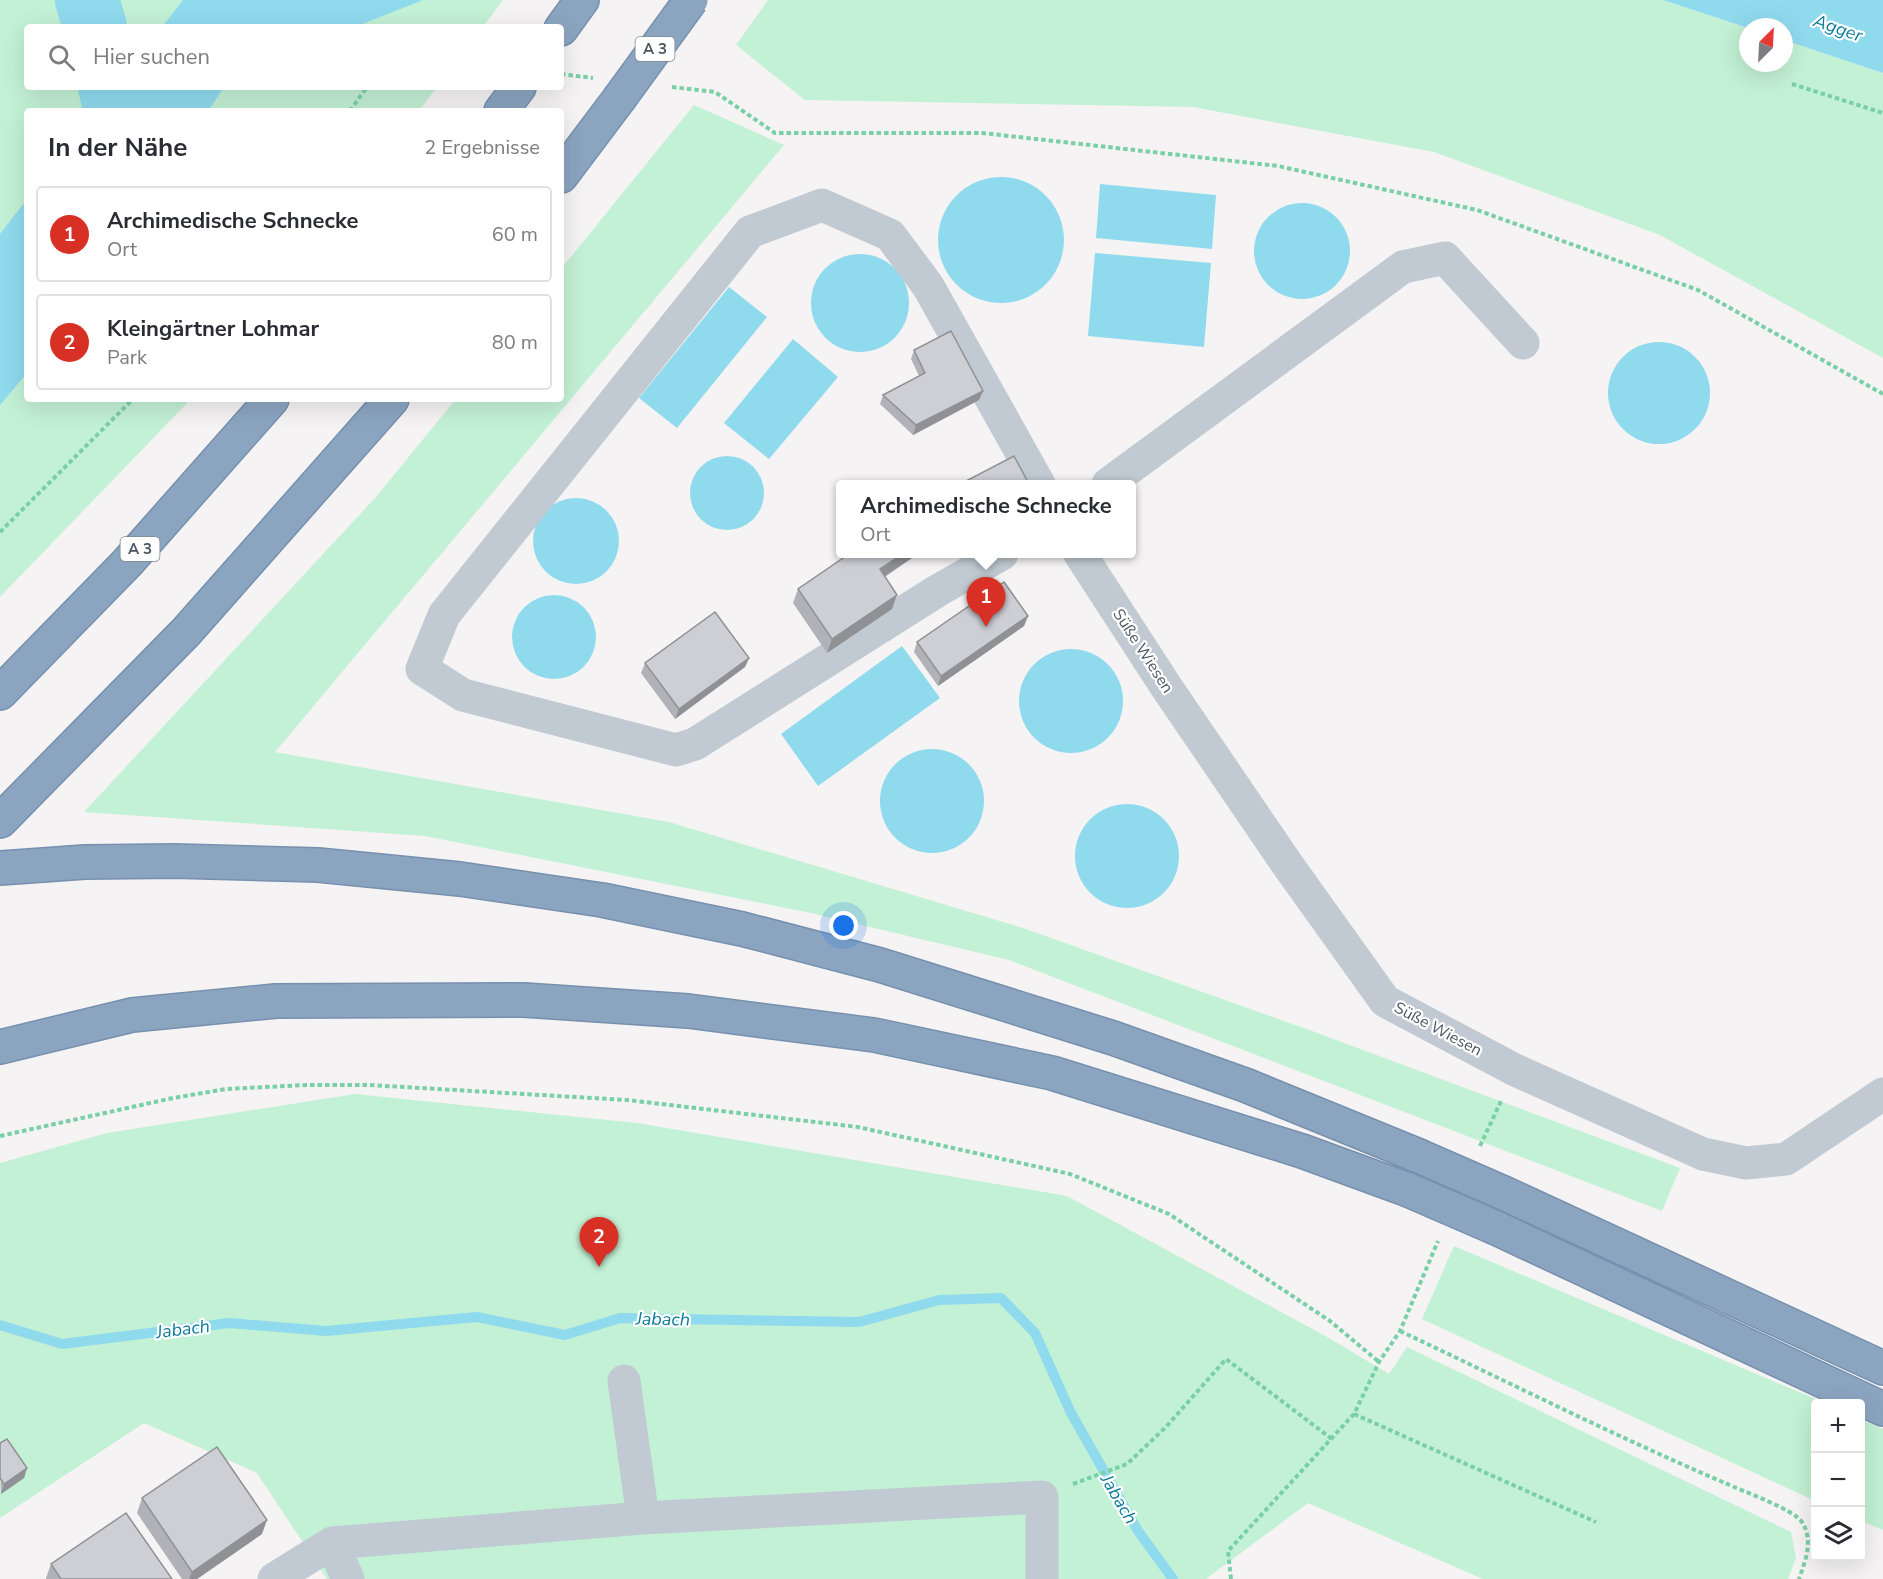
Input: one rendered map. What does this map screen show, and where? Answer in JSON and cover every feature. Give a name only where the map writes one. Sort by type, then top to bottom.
[{"type":"highway","points":[[564,25],[582,0]]},
{"type":"highway","name":"A 3","points":[[564,170],[608,88],[691,0]]},
{"type":"highway","name":"A 3","points":[[0,693],[128,563],[269,402]]},
{"type":"highway","points":[[0,821],[186,632],[389,402]]},
{"type":"highway","points":[[0,868],[85,862],[175,861],[318,865],[460,879],[602,900],[742,930],[880,965],[1113,1038],[1245,1085],[1506,1194],[1883,1368]]},
{"type":"highway","points":[[0,1047],[132,1015],[276,1002],[524,1000],[688,1011],[874,1035],[1052,1073],[1302,1151],[1406,1189],[1496,1228],[1883,1409]]},
{"type":"street","points":[[995,558],[938,591],[695,744],[676,750],[463,695],[422,669],[444,615],[750,232],[822,205],[890,235],[928,286],[1037,480]]},
{"type":"street","points":[[1113,480],[1403,267],[1445,258],[1523,343]]},
{"type":"street","name":"Süße Wiesen","points":[[1083,558],[1287,864],[1385,1001],[1515,1071],[1703,1154],[1746,1163],[1786,1159],[1883,1094]]},
{"type":"street","points":[[624,1381],[643,1518]]},
{"type":"street","points":[[274,1579],[319,1551],[643,1518],[1042,1497],[1042,1579]]},
{"type":"street","points":[[319,1551],[348,1579]]},
{"type":"path","points":[[564,75],[608,88]]},
{"type":"path","points":[[1792,84],[1883,113]]},
{"type":"path","points":[[668,87],[715,92],[775,133],[982,133],[1278,166],[1477,210],[1698,290],[1883,394]]},
{"type":"path","points":[[352,108],[365,90]]},
{"type":"path","points":[[0,532],[130,402]]},
{"type":"path","points":[[1477,1151],[1515,1071]]},
{"type":"path","points":[[0,1136],[194,1094],[226,1089],[308,1085],[369,1085],[627,1100],[858,1127],[1070,1174],[1169,1214],[1330,1321],[1379,1362]]},
{"type":"path","points":[[1231,1579],[1228,1551],[1354,1414],[1379,1362],[1400,1331],[1440,1236]]},
{"type":"path","points":[[1400,1331],[1677,1463],[1781,1507],[1802,1522],[1807,1536],[1808,1554],[1799,1579]]},
{"type":"path","points":[[1081,1480],[1127,1464],[1166,1427],[1226,1359],[1332,1439]]},
{"type":"path","points":[[1354,1414],[1596,1522]]},
{"type":"green space","points":[[0,0],[503,0],[485,24],[24,24],[24,90],[435,90],[421,108],[24,108],[24,402],[188,402],[0,597]]},
{"type":"green space","points":[[768,0],[1663,0],[1739,25],[1739,72],[1793,72],[1793,43],[1883,73],[1883,358],[1660,235],[1434,152],[1193,107],[805,100],[736,45]]},
{"type":"green space","points":[[694,105],[784,145],[275,752],[669,822],[1023,928],[1312,1031],[1680,1168],[1662,1211],[1009,960],[811,913],[425,836],[84,812],[375,498],[454,402],[564,402],[564,265]]},
{"type":"green space","points":[[355,1094],[637,1123],[1067,1196],[1329,1338],[1389,1374],[1407,1347],[1791,1532],[1796,1558],[1788,1579],[1483,1579],[1308,1503],[1206,1579],[327,1579],[257,1473],[144,1423],[0,1518],[0,1163],[107,1133]]},
{"type":"green space","points":[[1454,1246],[1816,1399],[1811,1399],[1811,1499],[1422,1319]]},
{"type":"green space","points":[[1865,1421],[1883,1429],[1883,1530],[1865,1523]]},
{"type":"water","points":[[183,0],[423,0],[363,24],[164,24]]},
{"type":"water","name":"Agger","points":[[1663,0],[1883,0],[1883,73],[1793,43],[1793,18],[1739,18],[1739,25]]},
{"type":"water","points":[[113,90],[222,90],[210,108],[98,108]]},
{"type":"water","points":[[1001,177],[1025,182],[1046,195],[1059,216],[1064,240],[1059,264],[1046,285],[1025,298],[1001,303],[977,298],[956,285],[943,264],[938,240],[943,216],[956,195],[977,182]]},
{"type":"water","points":[[1100,184],[1216,195],[1212,249],[1096,238]]},
{"type":"water","points":[[24,203],[24,377],[0,405],[0,234]]},
{"type":"water","points":[[1302,203],[1320,207],[1336,217],[1346,233],[1350,251],[1346,269],[1336,285],[1320,295],[1302,299],[1284,295],[1268,285],[1258,269],[1254,251],[1258,233],[1268,217],[1284,207]]},
{"type":"water","points":[[1095,253],[1211,263],[1204,347],[1088,336]]},
{"type":"water","points":[[860,254],[879,258],[895,268],[905,284],[909,303],[905,322],[895,338],[879,348],[860,352],[841,348],[825,338],[815,322],[811,303],[815,284],[825,268],[841,258]]},
{"type":"water","points":[[729,287],[767,317],[677,428],[639,398]]},
{"type":"water","points":[[793,339],[838,377],[769,459],[724,423]]},
{"type":"water","points":[[1659,342],[1678,346],[1695,357],[1706,374],[1710,393],[1706,412],[1695,429],[1678,440],[1659,444],[1640,440],[1623,429],[1612,412],[1608,393],[1612,374],[1623,357],[1640,346]]},
{"type":"water","points":[[727,456],[741,459],[753,467],[761,479],[764,493],[761,507],[753,519],[741,527],[727,530],[713,527],[701,519],[693,507],[690,493],[693,479],[701,467],[713,459]]},
{"type":"water","points":[[576,498],[600,505],[612,517],[619,541],[612,565],[600,577],[576,584],[552,577],[540,565],[533,541],[540,517],[552,505]]},
{"type":"water","points":[[554,595],[570,598],[584,607],[593,621],[596,637],[593,653],[584,667],[570,676],[554,679],[538,676],[524,667],[515,653],[512,637],[515,621],[524,607],[538,598]]},
{"type":"water","points":[[902,646],[940,698],[818,786],[781,734]]},
{"type":"water","points":[[1071,649],[1091,653],[1108,664],[1119,681],[1123,701],[1119,721],[1108,738],[1091,749],[1071,753],[1051,749],[1034,738],[1023,721],[1019,701],[1023,681],[1034,664],[1051,653]]},
{"type":"water","points":[[932,749],[952,753],[969,764],[980,781],[984,801],[980,821],[969,838],[952,849],[932,853],[912,849],[895,838],[884,821],[880,801],[884,781],[895,764],[912,753]]},
{"type":"water","points":[[1127,804],[1147,808],[1164,819],[1175,836],[1179,856],[1175,876],[1164,893],[1147,904],[1127,908],[1107,904],[1090,893],[1079,876],[1075,856],[1079,836],[1090,819],[1107,808]]},
{"type":"building","points":[[951,331],[983,391],[916,425],[883,395],[925,373],[914,350]]},
{"type":"building","points":[[1014,456],[1027,480],[968,480]]},
{"type":"building","points":[[843,558],[897,558],[880,569],[897,595],[832,639],[798,589]]},
{"type":"building","points":[[1004,582],[1028,616],[941,676],[917,642]]},
{"type":"building","points":[[715,612],[749,658],[679,709],[645,663]]},
{"type":"building","points":[[7,1439],[27,1468],[4,1484],[0,1478],[0,1443]]},
{"type":"building","points":[[217,1447],[267,1520],[192,1572],[142,1498]]},
{"type":"building","points":[[126,1513],[172,1579],[61,1579],[51,1564]]},
{"type":"waterway","points":[[87,0],[94,24]]},
{"type":"waterway","points":[[111,90],[115,108]]},
{"type":"waterway","name":"Jabach","points":[[0,1325],[62,1344],[229,1323],[326,1331],[477,1317],[565,1335],[620,1318],[859,1322],[939,1300],[1001,1298],[1035,1333],[1071,1413],[1138,1531],[1173,1579]]},
{"type":"place","name":"Archimedische Schnecke","points":[[986,627]]},
{"type":"place","name":"Kleingärtner Lohmar","points":[[599,1267]]}]
